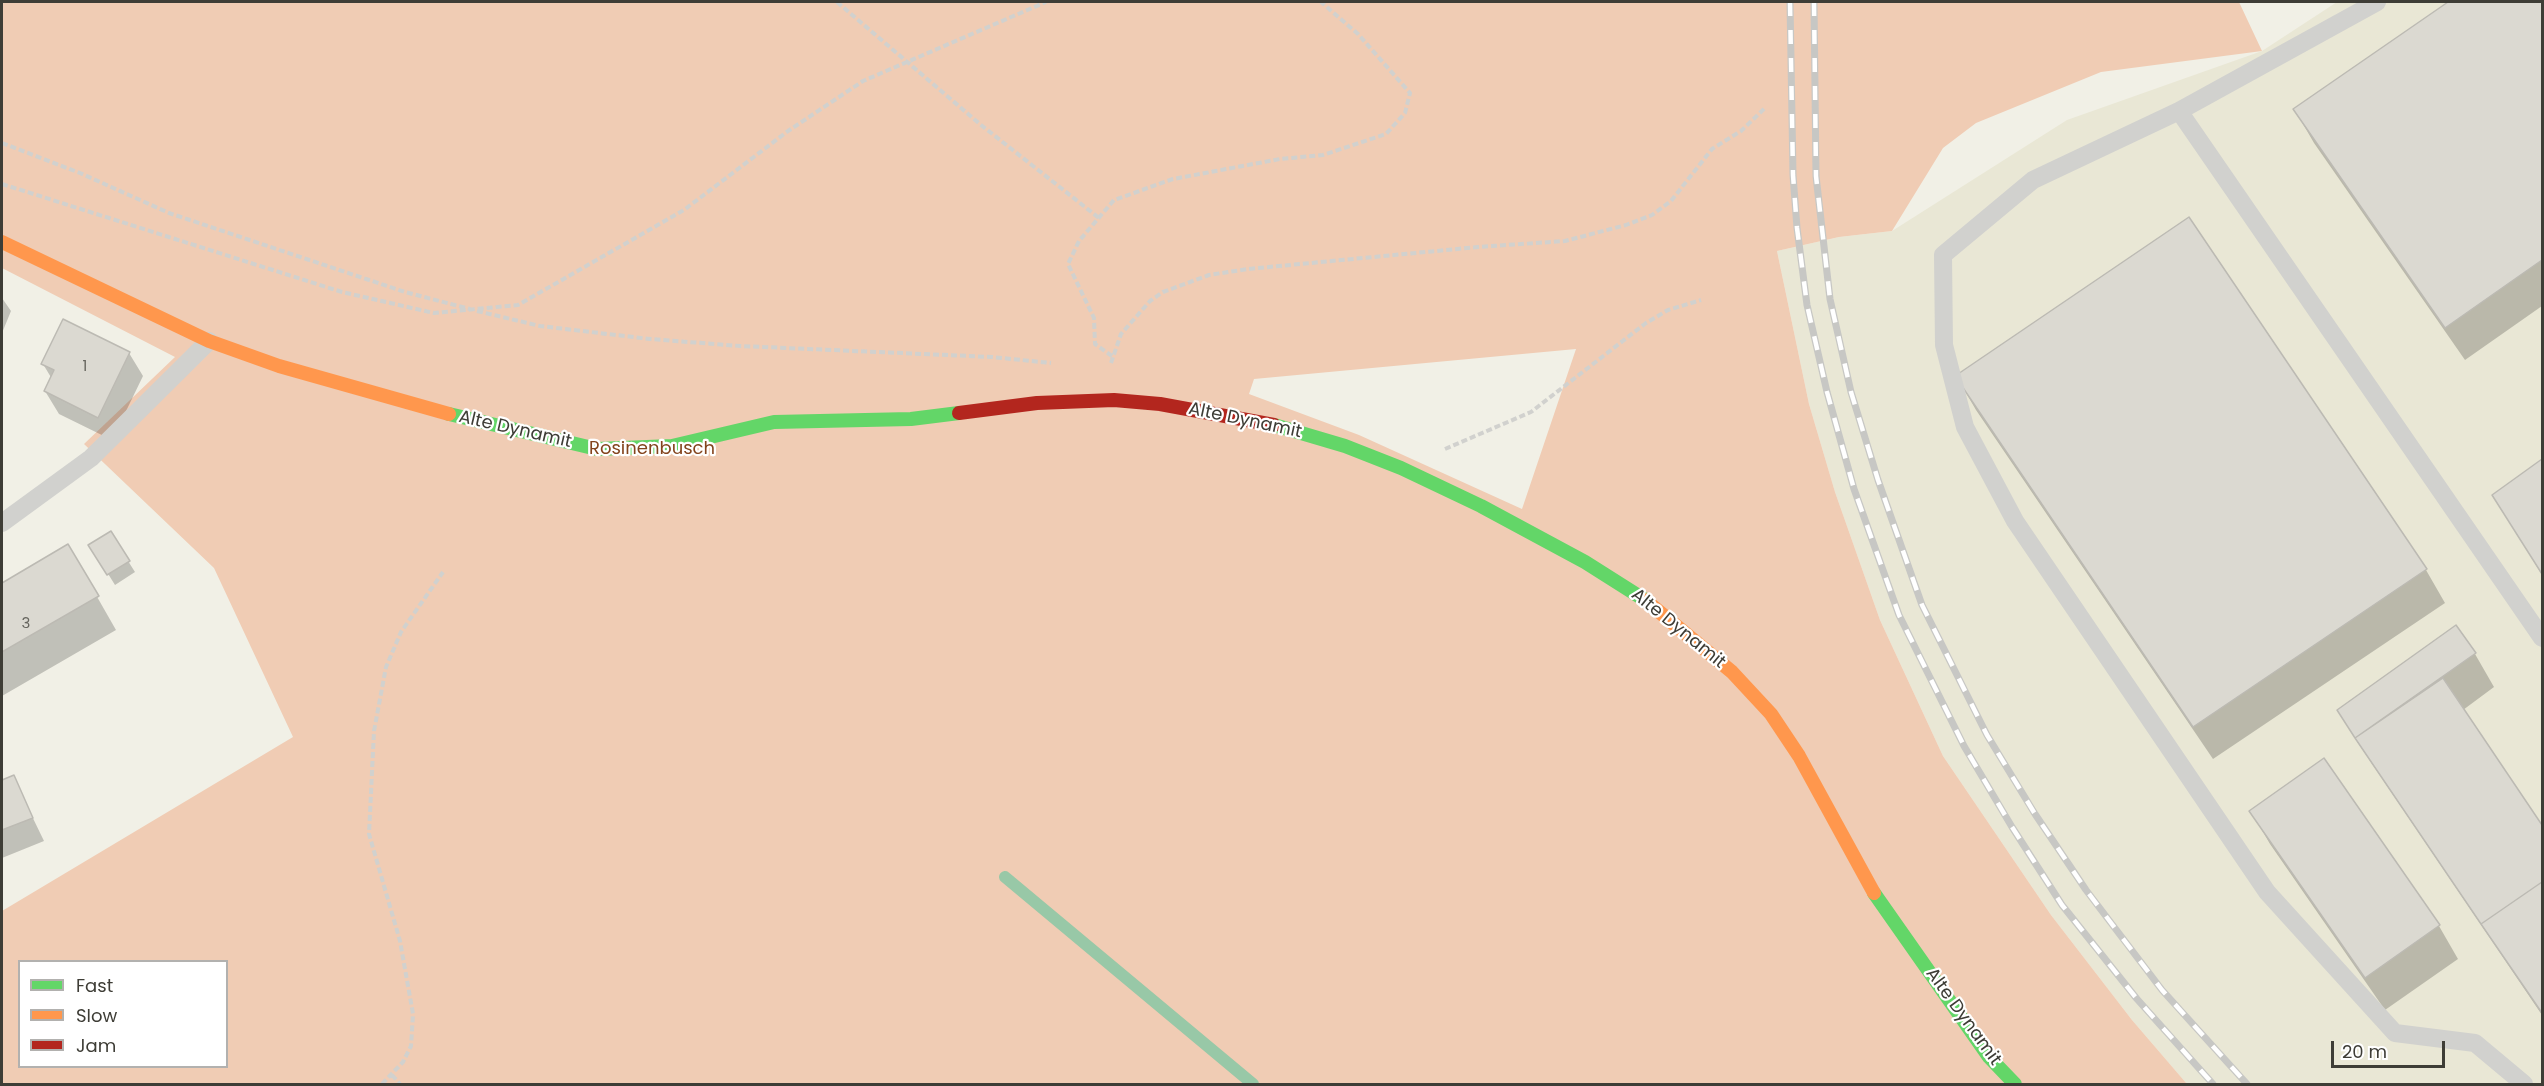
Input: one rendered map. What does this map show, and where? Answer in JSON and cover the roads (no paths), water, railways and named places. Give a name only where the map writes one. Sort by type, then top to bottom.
[{"type":"street","name":"Alte Dynamit","points":[[2,242],[208,341],[346,387],[462,418],[597,449],[672,446],[774,422],[911,419],[1037,404],[1114,400],[1160,404],[1261,421],[1345,446],[1401,468],[1482,506],[1594,568],[1647,601],[1732,672],[1771,714],[1799,756],[1877,899],[1989,1057],[2015,1084]]},
{"type":"lane","points":[[2377,2],[2179,111],[2033,180],[1943,255],[1944,345],[1965,428],[2016,521],[2267,892],[2395,1033],[2475,1043],[2524,1084]]},
{"type":"lane","points":[[2179,111],[2542,638]]},
{"type":"lane","points":[[2,524],[91,458],[208,341]]},
{"type":"waterway","points":[[1005,877],[1253,1084]]},
{"type":"railway","points":[[1790,2],[1793,175],[1807,305],[1827,392],[1854,489],[1899,615],[1964,746],[2062,905],[2137,999],[2213,1084]]},
{"type":"railway","points":[[1814,2],[1816,176],[1830,299],[1851,392],[1878,480],[1922,605],[1987,735],[2035,814],[2086,890],[2162,990],[2247,1084]]},
{"type":"park label","name":"Rosinenbusch","points":[[652,449]]}]
